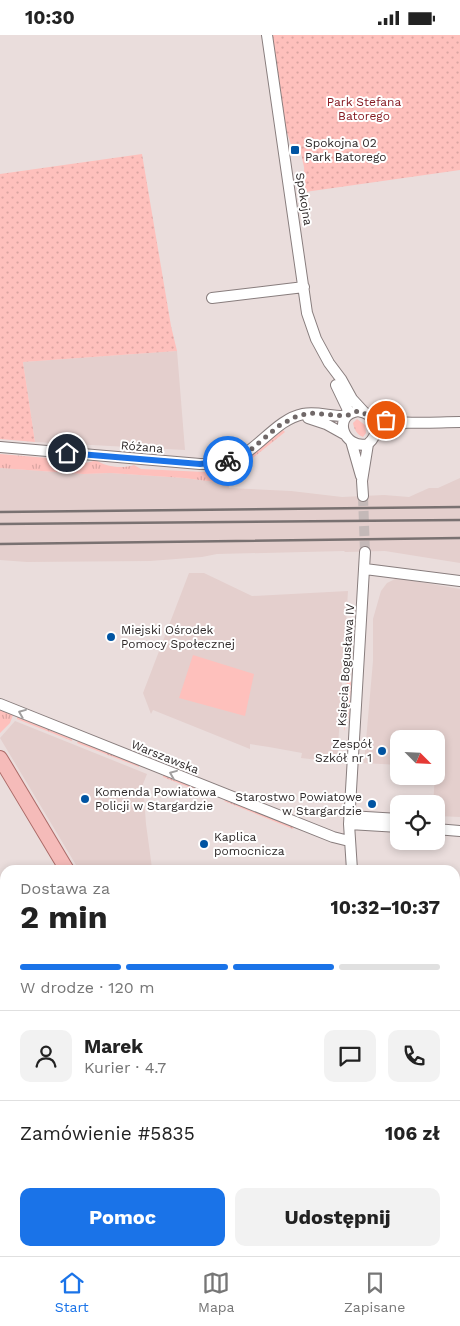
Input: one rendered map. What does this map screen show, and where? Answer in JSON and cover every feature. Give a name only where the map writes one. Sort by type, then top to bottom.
[{"type":"main road","points":[[0,758],[64,865]]},
{"type":"street","name":"Spokojna","points":[[267,35],[307,313],[316,339],[347,408],[347,415]]},
{"type":"street","points":[[212,298],[304,287]]},
{"type":"street","name":"Spokojna","points":[[328,363],[341,379],[352,399],[368,414]]},
{"type":"street","points":[[362,481],[348,438],[343,430],[347,415],[358,411],[378,419],[409,422],[460,422]]},
{"type":"street","name":"Różana","points":[[0,447],[200,464],[224,463],[248,452],[280,425],[297,416],[310,413],[347,415]]},
{"type":"street","points":[[368,414],[376,425],[376,435]]},
{"type":"street","points":[[297,416],[319,421],[360,445],[368,445]]},
{"type":"street","points":[[363,496],[362,481],[368,445],[380,431],[409,422]]},
{"type":"street","name":"Księcia Bogusława IV","points":[[351,865],[349,820],[365,552]]},
{"type":"street","points":[[365,569],[460,581]]},
{"type":"street","name":"Warszawska","points":[[0,705],[324,834],[349,841]]},
{"type":"street","points":[[349,820],[390,819]]},
{"type":"street","points":[[349,820],[390,826]]},
{"type":"street","points":[[445,830],[460,831]]},
{"type":"shaded area","points":[[177,351],[185,450],[35,442],[23,362]]},
{"type":"shaded area","points":[[0,468],[184,478],[229,484],[229,488],[291,491],[342,497],[384,495],[409,497],[429,488],[438,488],[460,478],[460,563],[385,551],[217,554],[150,561],[27,562],[0,560]]},
{"type":"shaded area","points":[[189,573],[204,573],[252,596],[348,591],[337,762],[301,758],[302,753],[250,744],[250,749],[153,710],[151,714],[143,693]]},
{"type":"shaded area","points":[[397,578],[460,589],[460,817],[445,816],[445,795],[434,795],[434,785],[445,785],[445,730],[390,730],[390,764],[364,763],[373,661],[373,619],[381,591],[387,583]]},
{"type":"shaded area","points":[[15,721],[147,774],[143,784],[152,865],[76,865],[0,738]]},
{"type":"green space","name":"Park Stefana Batorego","points":[[271,35],[460,35],[460,170],[305,192],[304,167],[300,149],[292,148],[285,126]]},
{"type":"green space","points":[[142,154],[171,326],[177,351],[23,362],[35,442],[0,439],[0,174]]},
{"type":"green space","points":[[357,419],[365,425],[366,433],[363,437],[357,433],[354,427],[353,423]]},
{"type":"green space","points":[[283,430],[285,432],[234,473],[232,482],[229,484],[220,483],[223,471],[249,456]]},
{"type":"green space","points":[[0,454],[60,459],[78,463],[96,460],[114,467],[134,465],[141,469],[205,472],[210,468],[215,469],[217,474],[215,482],[110,473],[83,474],[0,468]]},
{"type":"green space","points":[[193,655],[254,674],[245,716],[179,698]]},
{"type":"green space","points":[[347,677],[351,682],[349,716],[344,731]]},
{"type":"green space","points":[[0,710],[13,715],[10,723],[0,733]]},
{"type":"green space","points":[[17,717],[72,739],[72,741],[17,719]]},
{"type":"green space","points":[[78,741],[139,765],[139,767],[77,743]]},
{"type":"green space","points":[[163,775],[217,796],[217,797],[163,777]]},
{"type":"green space","points":[[225,800],[294,827],[293,829]]},
{"type":"tunnel","points":[[363,496],[365,552]]},
{"type":"railway","points":[[0,512],[460,507]]},
{"type":"railway","points":[[0,524],[460,520]]},
{"type":"railway","points":[[0,544],[460,538]]},
{"type":"way so far","points":[[228,461],[248,452],[286,421],[303,414],[310,413],[340,417],[358,411],[386,420]]},
{"type":"place","name":"Spokojna 02 Park Batorego","points":[[295,150]]},
{"type":"place","name":"Miejski Ośrodek Pomocy Społecznej","points":[[111,637]]},
{"type":"place","name":"Zespół Szkół nr 1","points":[[382,751]]},
{"type":"place","name":"Komenda Powiatowa Policji w Stargardzie","points":[[85,799]]},
{"type":"place","name":"Starostwo Powiatowe w Stargardzie","points":[[372,804]]},
{"type":"place","name":"Kaplica pomocnicza","points":[[204,844]]},
{"type":"route","points":[[67,453],[200,464],[224,463],[228,461]]}]
